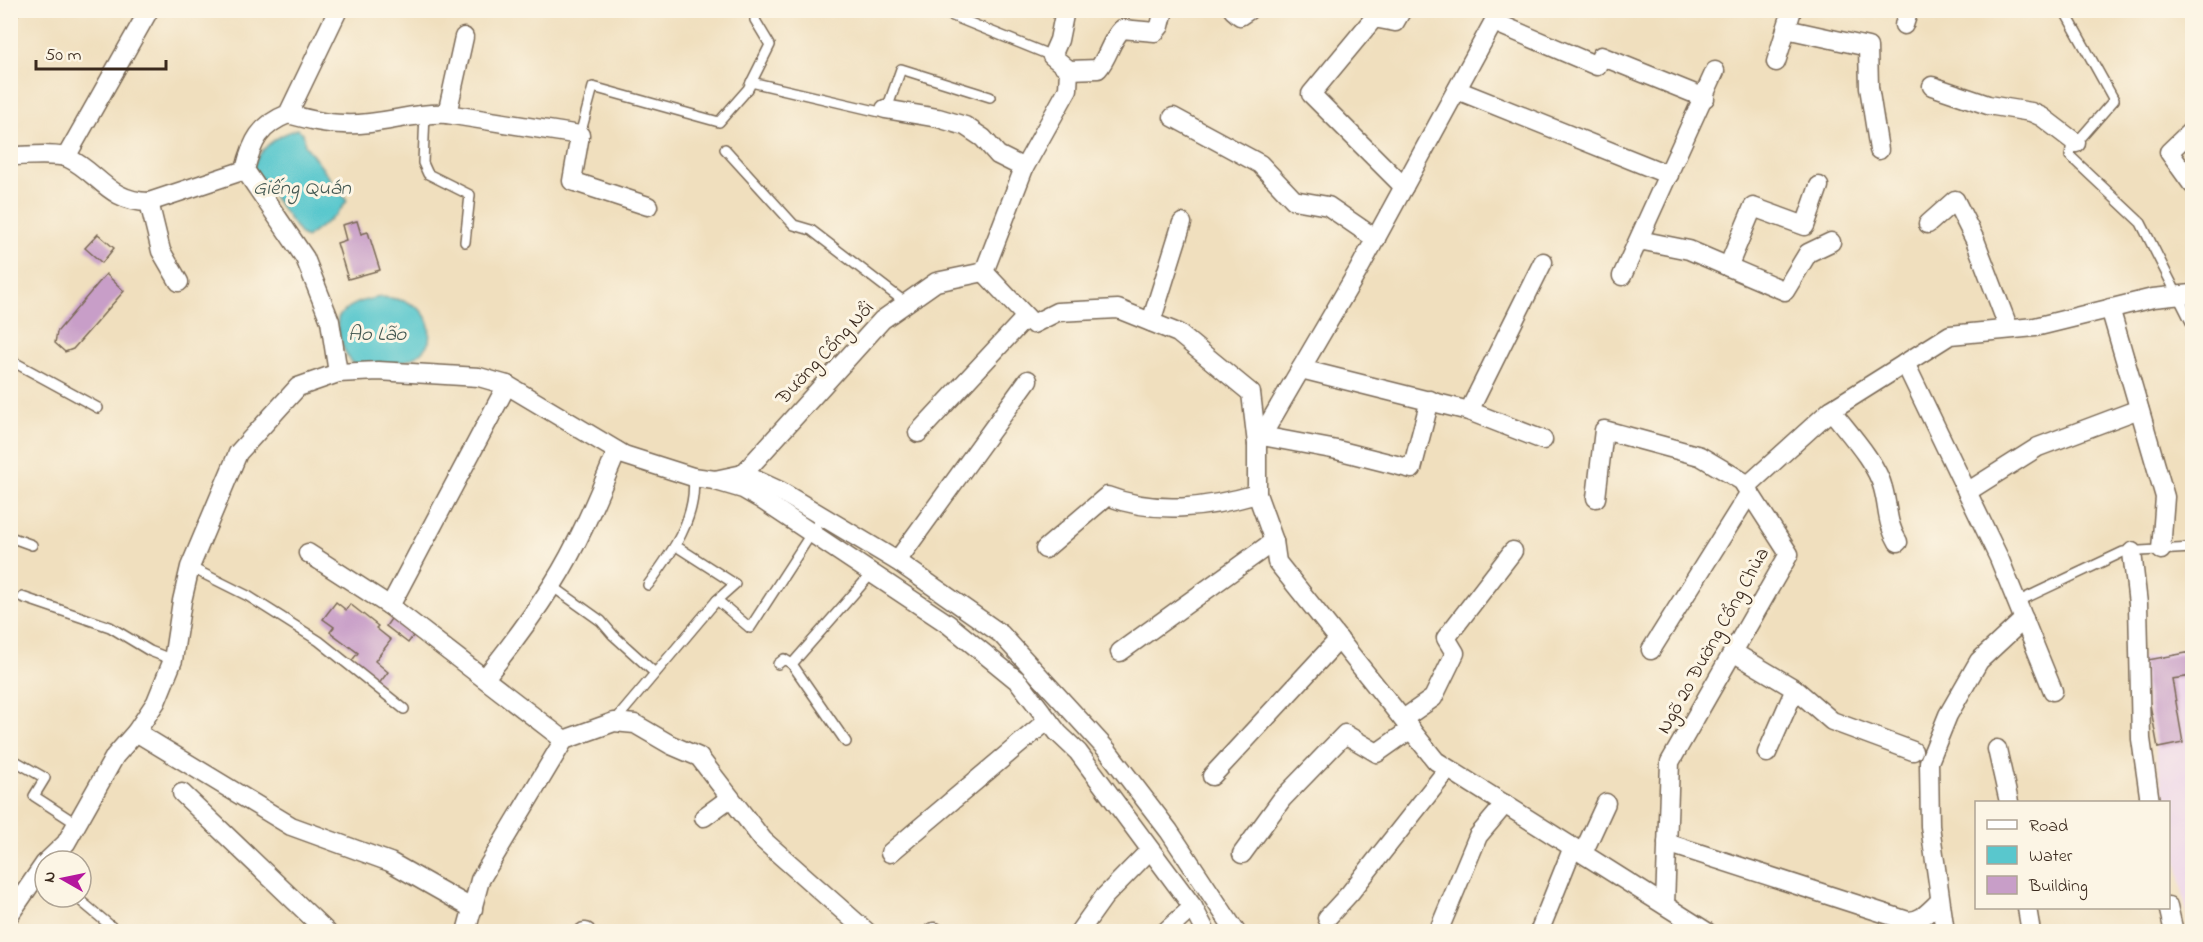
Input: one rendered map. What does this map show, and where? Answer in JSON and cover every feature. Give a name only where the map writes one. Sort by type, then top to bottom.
[{"type":"street","points":[[66,157],[149,10]]},
{"type":"street","points":[[1065,10],[1059,40],[1052,56],[1069,70],[1098,69],[1106,60],[1113,38],[1122,29],[1155,32],[1160,26],[1164,10]]},
{"type":"street","points":[[1233,10],[1240,16],[1249,10]]},
{"type":"street","points":[[1401,10],[1395,22],[1374,18],[1311,94],[1404,187]]},
{"type":"street","points":[[1776,62],[1792,10]]},
{"type":"street","points":[[288,114],[333,12]]},
{"type":"street","points":[[1260,440],[1376,239],[1497,16],[1597,66],[1601,56],[1705,98]]},
{"type":"street","points":[[1786,29],[1868,47],[1869,87],[1879,150]]},
{"type":"street","points":[[447,114],[464,37]]},
{"type":"street","points":[[1069,70],[1068,89],[1024,168],[984,272],[1033,324],[1058,312],[1119,309],[1178,333],[1251,393],[1260,440],[1257,494],[1274,541],[1277,562],[1436,760],[1707,932]]},
{"type":"street","points":[[1622,276],[1705,98],[1715,71]]},
{"type":"street","points":[[1932,86],[1988,105],[2031,112],[2042,117],[2076,143]]},
{"type":"street","points":[[1457,90],[1669,175]]},
{"type":"street","points":[[885,109],[938,117],[965,126],[983,138],[998,155],[1024,168]]},
{"type":"street","points":[[245,170],[255,140],[270,121],[288,114],[315,121],[346,124],[425,113],[447,114],[580,135],[572,181],[648,206]]},
{"type":"street","points":[[1173,117],[1260,164],[1294,200],[1328,206],[1376,239]]},
{"type":"street","points":[[2193,130],[2169,152],[2193,184]]},
{"type":"street","points":[[10,156],[66,157],[115,192],[134,202],[149,202],[245,170]]},
{"type":"street","points":[[245,170],[305,258],[330,321],[338,373]]},
{"type":"street","points":[[1728,267],[1753,207],[1805,226],[1819,186]]},
{"type":"street","points":[[1928,224],[1955,200],[1975,240],[2009,329]]},
{"type":"street","points":[[149,202],[161,252],[179,282]]},
{"type":"street","points":[[1151,322],[1182,223]]},
{"type":"street","points":[[1639,240],[1689,250],[1785,291],[1808,253],[1831,242]]},
{"type":"street","points":[[1469,411],[1543,262]]},
{"type":"street","name":"Đường Cổng Nổi","points":[[743,474],[882,320],[936,282],[984,272]]},
{"type":"street","points":[[1651,650],[1748,489],[1831,410],[1950,335],[2035,327],[2153,298],[2186,295]]},
{"type":"street","points":[[2110,308],[2165,497],[2160,550]]},
{"type":"street","points":[[918,433],[1026,317]]},
{"type":"street","points":[[1905,363],[2017,602],[2053,691]]},
{"type":"street","points":[[1301,369],[1469,411],[1543,440]]},
{"type":"street","points":[[60,849],[66,843],[115,756],[136,732],[156,702],[173,660],[190,567],[238,453],[298,387],[338,373],[378,371],[478,377],[507,385],[617,451],[693,477],[715,480],[743,489],[948,624],[1010,675],[1078,752],[1192,907],[1206,932]]},
{"type":"street","points":[[897,561],[1028,380]]},
{"type":"street","points":[[390,606],[507,385]]},
{"type":"street","points":[[1260,440],[1337,450],[1412,470],[1430,400]]},
{"type":"street","points":[[1967,492],[2038,447],[2139,409]]},
{"type":"street","points":[[1831,410],[1871,464],[1883,487],[1888,526],[1898,542]]},
{"type":"street","name":"Ngõ 20 Đường Cổng Chùa","points":[[1596,498],[1604,430],[1700,456],[1742,481],[1789,554],[1670,762],[1665,905]]},
{"type":"street","points":[[485,678],[519,636],[552,585],[594,504],[617,451]]},
{"type":"street","points":[[715,480],[743,474],[780,491],[897,561],[1001,634],[1107,750],[1169,831],[1236,932]]},
{"type":"street","points":[[1045,549],[1107,496],[1130,505],[1164,508],[1221,505],[1257,494]]},
{"type":"street","points":[[1120,652],[1274,541]]},
{"type":"street","points":[[1242,854],[1282,799],[1345,734],[1377,753],[1433,698],[1455,653],[1446,638],[1513,551]]},
{"type":"street","points":[[2132,552],[2138,604],[2141,739],[2150,801]]},
{"type":"street","points":[[308,553],[390,606],[564,740]]},
{"type":"street","points":[[1945,932],[1930,826],[1929,762],[1947,714],[1979,661],[2024,619]]},
{"type":"street","points":[[1212,776],[1338,639]]},
{"type":"street","points":[[1733,652],[1795,689],[1832,721],[1913,751]]},
{"type":"street","points":[[1767,753],[1795,689]]},
{"type":"street","points":[[890,853],[1048,720]]},
{"type":"street","points":[[466,932],[480,880],[564,740],[614,722],[635,724],[670,745],[699,757],[763,840],[867,932]]},
{"type":"street","points":[[136,732],[291,826],[390,862],[473,909]]},
{"type":"street","points":[[1997,750],[2009,801]]},
{"type":"street","points":[[1327,918],[1350,893],[1448,769]]},
{"type":"street","points":[[182,793],[327,932]]},
{"type":"street","points":[[704,817],[730,798]]},
{"type":"street","points":[[1539,932],[1578,850],[1606,803]]},
{"type":"street","points":[[1438,932],[1478,836],[1505,804]]},
{"type":"street","points":[[1667,843],[1908,921],[1916,921],[1924,917],[1939,902]]},
{"type":"street","points":[[1080,932],[1104,897],[1150,850]]},
{"type":"street","points":[[10,914],[33,882]]},
{"type":"street","points":[[1165,932],[1192,907]]},
{"type":"street","points":[[2027,909],[2031,932]]},
{"type":"street","points":[[2170,909],[2174,932]]},
{"type":"lane","points":[[10,15],[15,10]]},
{"type":"lane","points":[[580,135],[593,87],[719,122],[751,82],[770,45],[755,20],[757,10]]},
{"type":"lane","points":[[938,10],[1052,56]]},
{"type":"lane","points":[[2064,10],[2114,100],[2076,143],[2070,156],[2141,223],[2186,295],[2193,324]]},
{"type":"lane","points":[[751,82],[880,112],[888,106],[901,69],[990,98]]},
{"type":"lane","points":[[425,113],[423,163],[428,174],[470,195],[465,242]]},
{"type":"lane","points":[[725,150],[794,225],[811,230],[906,303]]},
{"type":"lane","points":[[10,360],[98,408]]},
{"type":"lane","points":[[648,585],[676,546],[695,493],[693,477]]},
{"type":"lane","points":[[717,600],[750,628],[822,517]]},
{"type":"lane","points":[[10,537],[32,545]]},
{"type":"lane","points":[[614,722],[717,600],[735,584],[676,546]]},
{"type":"lane","points":[[2017,602],[2123,552],[2193,548]]},
{"type":"lane","points":[[190,567],[248,596],[319,641],[404,709]]},
{"type":"lane","points":[[792,664],[872,573]]},
{"type":"lane","points":[[552,585],[601,621],[655,674]]},
{"type":"lane","points":[[22,597],[110,627],[150,651],[173,660]]},
{"type":"lane","points":[[778,664],[784,658],[792,664],[846,742]]},
{"type":"lane","points":[[10,758],[45,778],[34,796],[77,824]]},
{"type":"lane","points":[[90,909],[118,932]]},
{"type":"shaded area","points":[[2184,566],[2192,566],[2192,931],[2190,931],[2170,824],[2170,801],[2165,801],[2139,658],[2190,648]]},
{"type":"water","name":"Giếng Quán","points":[[297,129],[303,133],[305,145],[347,201],[337,214],[306,238],[301,235],[253,168],[264,148],[282,135]]},
{"type":"water","name":"Ao Lão","points":[[380,297],[400,300],[417,307],[427,320],[429,342],[423,351],[406,361],[386,364],[354,364],[341,343],[338,318],[351,306]]},
{"type":"building","points":[[357,221],[361,234],[368,232],[380,270],[348,279],[337,243],[346,240],[342,225]]},
{"type":"building","points":[[98,234],[114,248],[102,263],[85,248]]},
{"type":"building","points":[[106,274],[124,291],[73,349],[65,352],[55,343],[57,332]]},
{"type":"building","points":[[336,602],[346,610],[350,604],[378,626],[376,628],[391,640],[375,661],[388,672],[378,685],[350,663],[358,653],[330,632],[334,627],[323,619]]},
{"type":"building","points":[[393,616],[416,632],[408,643],[386,626]]},
{"type":"building","points":[[2192,652],[2192,676],[2172,679],[2183,743],[2158,748],[2142,661]]}]
